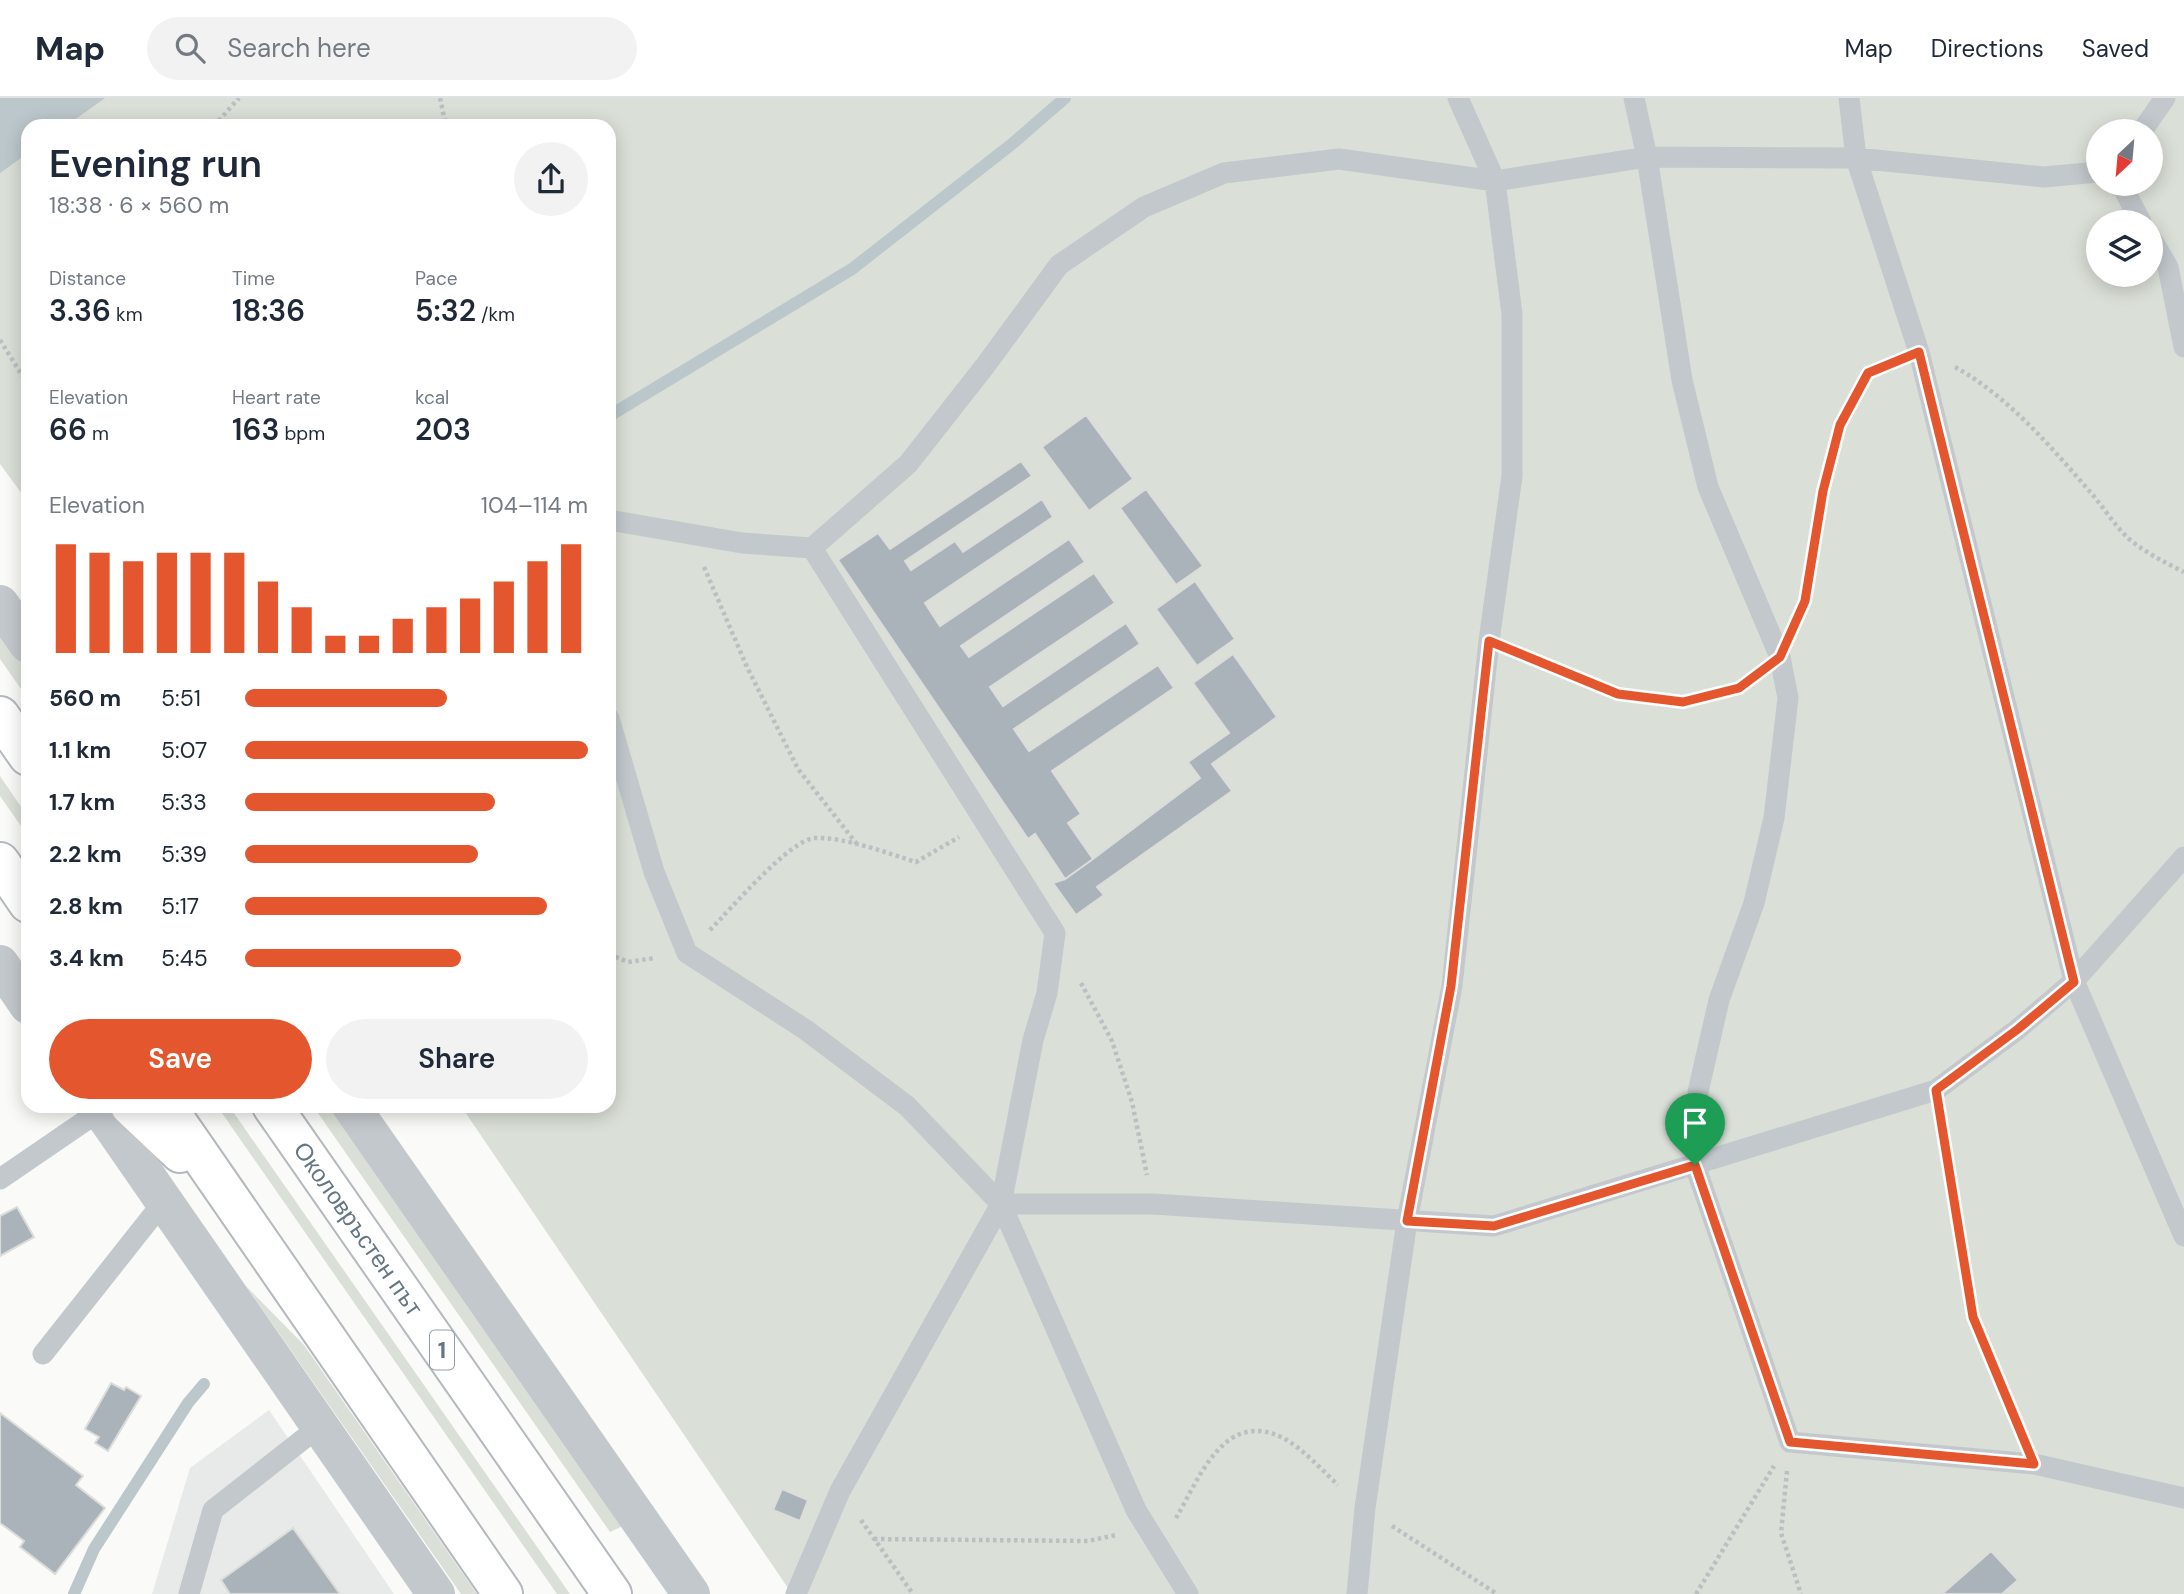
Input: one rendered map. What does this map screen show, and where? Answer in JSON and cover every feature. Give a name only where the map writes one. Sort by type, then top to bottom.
[{"type":"highway","points":[[0,716],[21,747]]},
{"type":"highway","points":[[0,862],[21,893]]},
{"type":"highway","points":[[117,1113],[230,1200]]},
{"type":"highway","points":[[171,1113],[503,1594]]},
{"type":"highway","name":"Околовръстен път","points":[[277,1113],[612,1594]]},
{"type":"street","points":[[0,604],[21,634]]},
{"type":"street","points":[[0,964],[21,995]]},
{"type":"street","points":[[113,1113],[164,1201],[436,1594]]},
{"type":"street","points":[[356,1113],[691,1594]]},
{"type":"lane","points":[[1357,1594],[1365,1508],[1407,1221],[1451,986],[1489,641],[1512,476],[1512,314],[1495,181],[1458,98]]},
{"type":"lane","points":[[1634,98],[1647,157],[1682,380],[1708,486],[1780,657],[1788,698],[1774,818],[1754,903],[1719,1000],[1698,1092],[1695,1165],[1790,1442],[2034,1464],[2184,1498]]},
{"type":"lane","points":[[1849,98],[1856,158],[1919,352],[2074,982],[2184,1236]]},
{"type":"lane","points":[[2150,119],[2165,98]]},
{"type":"lane","points":[[616,521],[742,543],[812,548],[908,464],[985,366],[1059,265],[1143,207],[1224,173],[1339,159],[1495,181],[1647,157],[1856,158],[2044,177],[2086,173]]},
{"type":"lane","points":[[2163,258],[2168,267],[2184,347]]},
{"type":"lane","points":[[796,1594],[840,1491],[1001,1204],[1033,1040],[1047,993],[1055,933],[812,548]]},
{"type":"lane","points":[[616,742],[654,872],[687,953],[806,1030],[907,1106],[1001,1204],[1136,1510],[1188,1594]]},
{"type":"lane","points":[[1001,1204],[1153,1204],[1494,1226],[1936,1090],[2018,1029],[2074,982],[2184,857]]},
{"type":"lane","points":[[0,1179],[100,1113]]},
{"type":"lane","points":[[43,1354],[164,1201]]},
{"type":"lane","points":[[189,1594],[213,1510],[320,1426]]},
{"type":"path","points":[[220,119],[239,98]]},
{"type":"path","points":[[440,98],[444,119]]},
{"type":"path","points":[[0,340],[21,374]]},
{"type":"path","points":[[1489,641],[1618,694],[1683,702],[1739,688],[1780,657],[1805,601],[1823,491],[1840,425],[1868,373],[1919,352],[1942,359],[1979,380],[2018,414],[2091,493],[2127,537],[2153,557],[2184,572]]},
{"type":"path","points":[[690,534],[747,667],[798,769],[857,844]]},
{"type":"path","points":[[616,957],[628,962],[687,953],[792,847],[814,838],[857,844],[916,862],[984,822]]},
{"type":"path","points":[[1055,933],[1112,1041],[1132,1102],[1153,1204]]},
{"type":"path","points":[[1936,1090],[1973,1317],[2034,1464]]},
{"type":"path","points":[[1160,1547],[1222,1443],[1241,1432],[1265,1430],[1287,1440],[1365,1508],[1497,1594]]},
{"type":"path","points":[[1696,1594],[1790,1442]]},
{"type":"path","points":[[1790,1442],[1781,1533],[1801,1594]]},
{"type":"path","points":[[840,1491],[912,1594]]},
{"type":"path","points":[[874,1539],[1088,1541],[1148,1528]]},
{"type":"shaded area","points":[[0,98],[2184,98],[2184,1594],[792,1594],[466,1113],[616,1113],[616,119],[21,119],[21,492],[0,464]]},
{"type":"shaded area","points":[[0,98],[105,98],[76,119],[21,119],[21,158],[0,173]]},
{"type":"shaded area","points":[[0,627],[21,657],[21,689],[0,659]]},
{"type":"shaded area","points":[[0,776],[21,807],[21,826],[0,796]]},
{"type":"shaded area","points":[[222,1113],[234,1113],[570,1594],[557,1594]]},
{"type":"shaded area","points":[[318,1113],[340,1113],[627,1524],[610,1532]]},
{"type":"shaded area","points":[[246,1286],[304,1345],[477,1594],[461,1594]]},
{"type":"shaded area","points":[[269,1410],[394,1594],[152,1594],[190,1468]]},
{"type":"building","points":[[1086,415],[1133,479],[1089,511],[1042,447]]},
{"type":"building","points":[[1021,461],[1032,476],[905,561],[911,570],[955,541],[963,552],[1042,499],[1053,517],[925,603],[940,626],[1069,539],[1085,562],[961,646],[969,657],[1094,573],[1115,603],[990,687],[1003,706],[1126,623],[1140,644],[1014,729],[1029,751],[1158,665],[1174,688],[1052,771],[1081,814],[1068,823],[1093,859],[1065,879],[1035,834],[1028,839],[838,560],[878,533],[890,549]]},
{"type":"building","points":[[1146,489],[1203,566],[1176,585],[1120,508]]},
{"type":"building","points":[[1195,581],[1235,639],[1197,666],[1156,609]]},
{"type":"building","points":[[1233,654],[1277,717],[1212,764],[1232,791],[1097,887],[1104,895],[1076,915],[1053,883],[1065,879],[1093,859],[1200,778],[1188,762],[1229,733],[1193,683]]},
{"type":"building","points":[[17,1207],[34,1237],[0,1256],[0,1216]]},
{"type":"building","points":[[111,1383],[124,1390],[126,1387],[141,1396],[108,1451],[95,1443],[99,1437],[85,1429]]},
{"type":"building","points":[[0,1413],[83,1476],[76,1485],[105,1508],[55,1574],[20,1547],[24,1541],[0,1523]]},
{"type":"building","points":[[782,1489],[808,1500],[800,1521],[773,1510]]},
{"type":"building","points":[[293,1528],[340,1594],[230,1594],[221,1580]]},
{"type":"building","points":[[1991,1551],[2018,1580],[2002,1594],[1942,1594]]},
{"type":"waterway","points":[[616,412],[852,269],[1012,144],[1065,98]]},
{"type":"waterway","points":[[74,1594],[94,1549],[188,1403],[204,1384]]},
{"type":"route","points":[[1919,352],[2074,982],[2018,1029],[1936,1090],[1973,1317],[2034,1464],[1790,1442],[1695,1165],[1494,1226],[1407,1221],[1451,986],[1489,641],[1618,694],[1683,702],[1739,688],[1780,657],[1805,601],[1823,491],[1840,425],[1868,373],[1919,352]]}]
